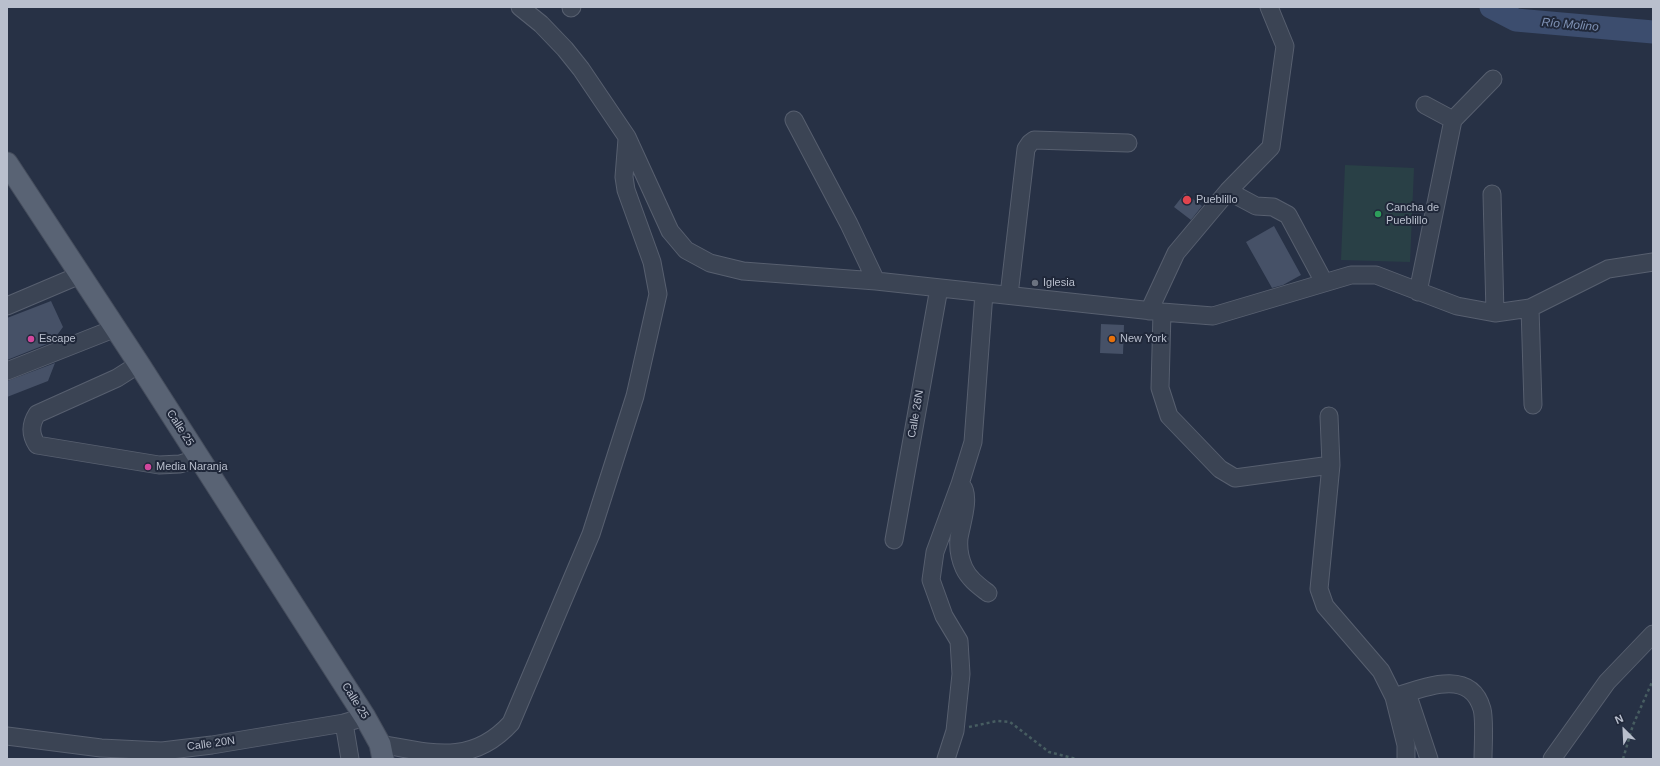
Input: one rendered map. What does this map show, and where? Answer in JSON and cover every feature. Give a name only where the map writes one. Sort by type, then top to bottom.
[{"type":"main road","name":"Calle 25","points":[[7,163],[116,328],[365,717],[381,751]]},
{"type":"street","points":[[520,7],[541,24],[565,49],[581,69],[627,137],[670,232],[686,250],[710,263],[742,271],[876,281],[1156,312],[1213,316],[1351,275],[1376,275],[1457,306],[1495,313],[1530,308],[1608,269],[1653,262]]},
{"type":"street","points":[[1269,7],[1276,20],[1285,46],[1271,147],[1228,191],[1176,252],[1156,312],[1160,388],[1169,416],[1220,469],[1235,478],[1330,465]]},
{"type":"street","points":[[1418,292],[1453,120],[1494,79]]},
{"type":"street","points":[[1425,105],[1453,120]]},
{"type":"street","points":[[794,120],[849,224],[876,281]]},
{"type":"street","points":[[381,751],[458,753],[477,749],[498,736],[510,723],[591,534],[635,396],[658,294],[652,262],[626,190],[624,177],[627,137]]},
{"type":"street","points":[[1009,295],[1026,148],[1034,140],[1128,143]]},
{"type":"street","points":[[1228,191],[1256,206],[1273,207],[1288,215],[1324,282]]},
{"type":"street","points":[[1492,194],[1495,313]]},
{"type":"street","points":[[7,306],[80,275]]},
{"type":"street","name":"Calle 26N","points":[[894,540],[939,288]]},
{"type":"street","points":[[946,759],[955,731],[961,674],[959,641],[944,616],[931,580],[935,552],[960,484],[972,442],[984,293]]},
{"type":"street","points":[[1530,308],[1533,405]]},
{"type":"street","points":[[7,371],[116,328]]},
{"type":"street","points":[[139,364],[117,378],[37,414],[33,420],[31,429],[32,438],[37,445],[159,465],[180,464],[199,458]]},
{"type":"street","points":[[1329,416],[1330,465],[1320,588],[1325,606],[1401,695],[1429,759]]},
{"type":"street","points":[[960,484],[965,489],[966,496],[959,538],[959,550],[965,569],[974,583],[988,594]]},
{"type":"street","points":[[1552,759],[1607,682],[1653,634]]},
{"type":"street","points":[[1401,695],[1432,685],[1459,683],[1474,693],[1482,710],[1483,759]]},
{"type":"street","points":[[1401,695],[1406,759]]},
{"type":"street","name":"Calle 20N","points":[[7,736],[98,753],[124,754],[162,751],[211,752],[365,717]]},
{"type":"street","points":[[344,723],[350,759]]},
{"type":"path","points":[[1623,759],[1634,725],[1653,680]]},
{"type":"path","points":[[955,731],[997,721],[1010,722],[1049,752],[1076,759]]},
{"type":"green space","name":"Cancha de Pueblillo","points":[[1345,165],[1414,168],[1410,262],[1341,260]]},
{"type":"building","name":"Pueblillo","points":[[1185,193],[1202,206],[1191,220],[1174,207]]},
{"type":"building","points":[[1274,226],[1301,275],[1283,285],[1272,288],[1246,242]]},
{"type":"building","name":"Escape","points":[[51,301],[63,327],[52,342],[7,360],[7,318]]},
{"type":"building","name":"New York","points":[[1101,324],[1124,325],[1123,354],[1100,353]]},
{"type":"building","name":"Escape","points":[[55,363],[48,381],[7,397],[7,381]]},
{"type":"waterway","name":"Río Molino","points":[[1491,7],[1516,20],[1653,32]]},
{"type":"place","name":"Pueblillo","points":[[1187,200]]},
{"type":"place","name":"Cancha de Pueblillo","points":[[1378,214]]},
{"type":"place","name":"Iglesia","points":[[1035,283]]},
{"type":"place","name":"Escape","points":[[31,339]]},
{"type":"place","name":"New York","points":[[1112,339]]},
{"type":"place","name":"Media Naranja","points":[[148,467]]}]
